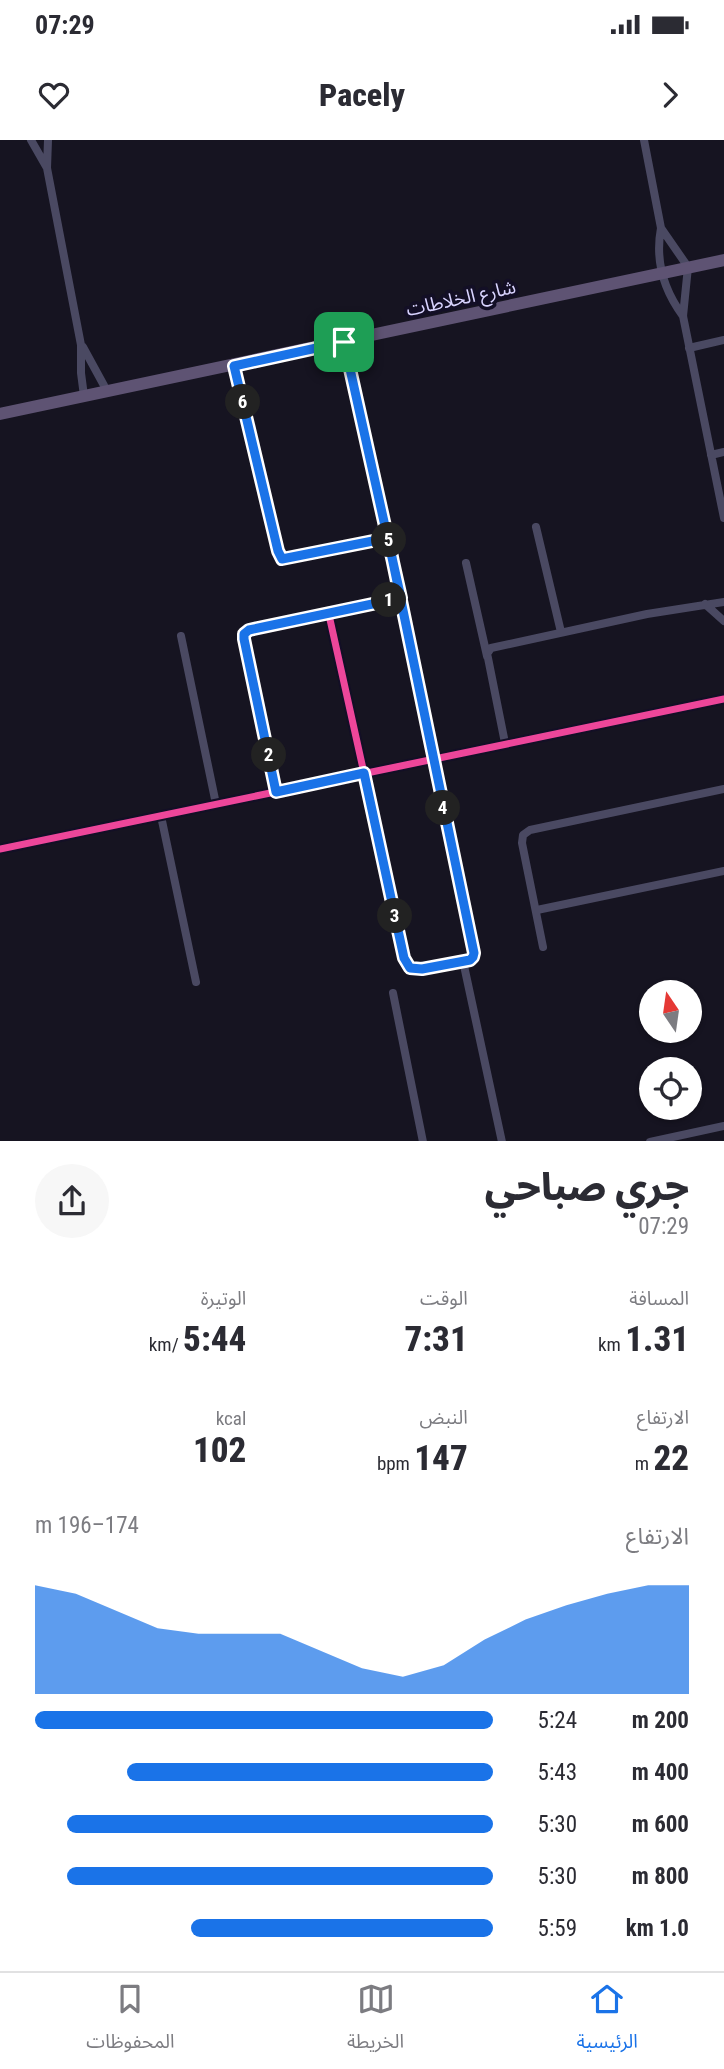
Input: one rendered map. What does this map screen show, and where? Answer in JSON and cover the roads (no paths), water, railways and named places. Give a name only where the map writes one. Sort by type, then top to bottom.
[{"type":"main road","name":"شارع الخلاطات","points":[[0,414],[724,260]]},
{"type":"street","points":[[31,140],[47,168]]},
{"type":"street","points":[[48,140],[47,168],[81,345],[80,373],[84,396]]},
{"type":"street","points":[[644,140],[661,228],[658,252],[661,273],[683,316]]},
{"type":"street","points":[[661,228],[688,267],[683,316],[724,518]]},
{"type":"street","points":[[689,348],[724,340]]},
{"type":"street","points":[[329,615],[397,928],[408,967],[422,969],[472,959],[474,953],[401,598],[344,342]]},
{"type":"street","points":[[81,345],[107,391]]},
{"type":"street","points":[[234,366],[282,559],[388,538]]},
{"type":"street","points":[[711,455],[724,452]]},
{"type":"street","points":[[536,527],[561,632]]},
{"type":"street","points":[[466,563],[505,743]]},
{"type":"street","points":[[276,792],[244,634],[249,630],[401,598]]},
{"type":"street","points":[[488,658],[488,650],[495,646],[724,601]]},
{"type":"street","points":[[705,604],[724,621]]},
{"type":"street","points":[[181,636],[216,804]]},
{"type":"street","points":[[0,849],[724,699]]},
{"type":"street","points":[[543,947],[522,843],[526,832],[724,789]]},
{"type":"street","points":[[161,816],[196,982]]},
{"type":"street","points":[[537,910],[724,871]]},
{"type":"street","points":[[463,961],[502,1141]]},
{"type":"street","points":[[393,993],[423,1141]]},
{"type":"street","points":[[655,1141],[724,1126]]}]
